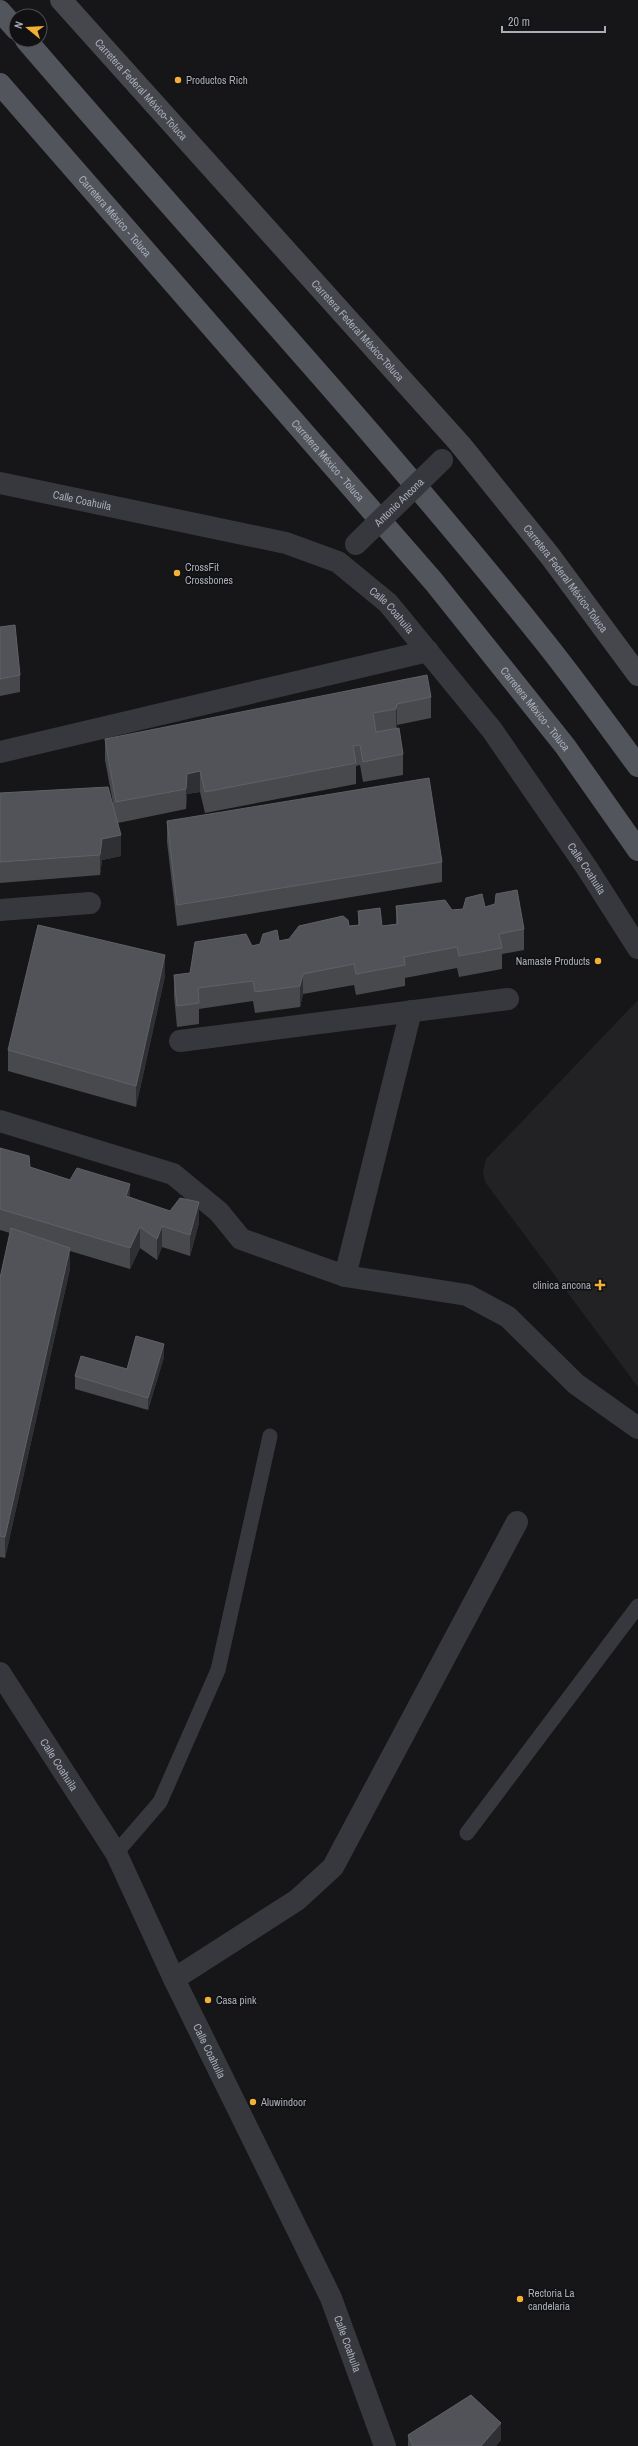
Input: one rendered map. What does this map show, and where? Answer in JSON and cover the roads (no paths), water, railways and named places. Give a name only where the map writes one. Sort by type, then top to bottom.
[{"type":"main road","points":[[0,11],[8,20]]},
{"type":"main road","points":[[33,48],[352,411],[454,532],[542,638],[638,766]]},
{"type":"main road","name":"Carretera México - Toluca","points":[[0,84],[434,582],[565,746],[638,850]]},
{"type":"street","name":"Carretera Federal México-Toluca","points":[[61,0],[460,444],[550,556],[638,675]]},
{"type":"street","name":"Antonio Ancona","points":[[338,562],[460,444]]},
{"type":"street","name":"Calle Coahuila","points":[[0,483],[286,543],[338,562],[388,603],[492,730],[588,868],[638,948]]},
{"type":"street","points":[[0,752],[428,651]]},
{"type":"street","points":[[0,910],[90,903]]},
{"type":"street","points":[[180,1041],[508,999]]},
{"type":"street","points":[[345,1276],[411,1011]]},
{"type":"street","points":[[0,1121],[173,1174],[219,1212],[241,1239],[345,1276],[467,1295],[508,1317],[576,1384],[638,1428]]},
{"type":"street","points":[[174,1979],[297,1900],[333,1867],[517,1522]]},
{"type":"street","name":"Calle Coahuila","points":[[1,1679],[116,1854],[174,1979],[331,2298],[385,2446]]},
{"type":"lane","points":[[116,1854],[160,1802],[218,1670],[270,1436]]},
{"type":"lane","points":[[467,1833],[638,1606]]},
{"type":"place","name":"Productos Rich","points":[[178,80]]},
{"type":"place","name":"CrossFit Crossbones","points":[[177,573]]},
{"type":"place","name":"Namaste Products","points":[[598,961]]},
{"type":"place","name":"clinica ancona","points":[[600,1285]]},
{"type":"place","name":"Casa pink","points":[[208,2000]]},
{"type":"place","name":"Aluwindoor","points":[[253,2102]]},
{"type":"place","name":"Rectoria La candelaria","points":[[520,2299]]}]
